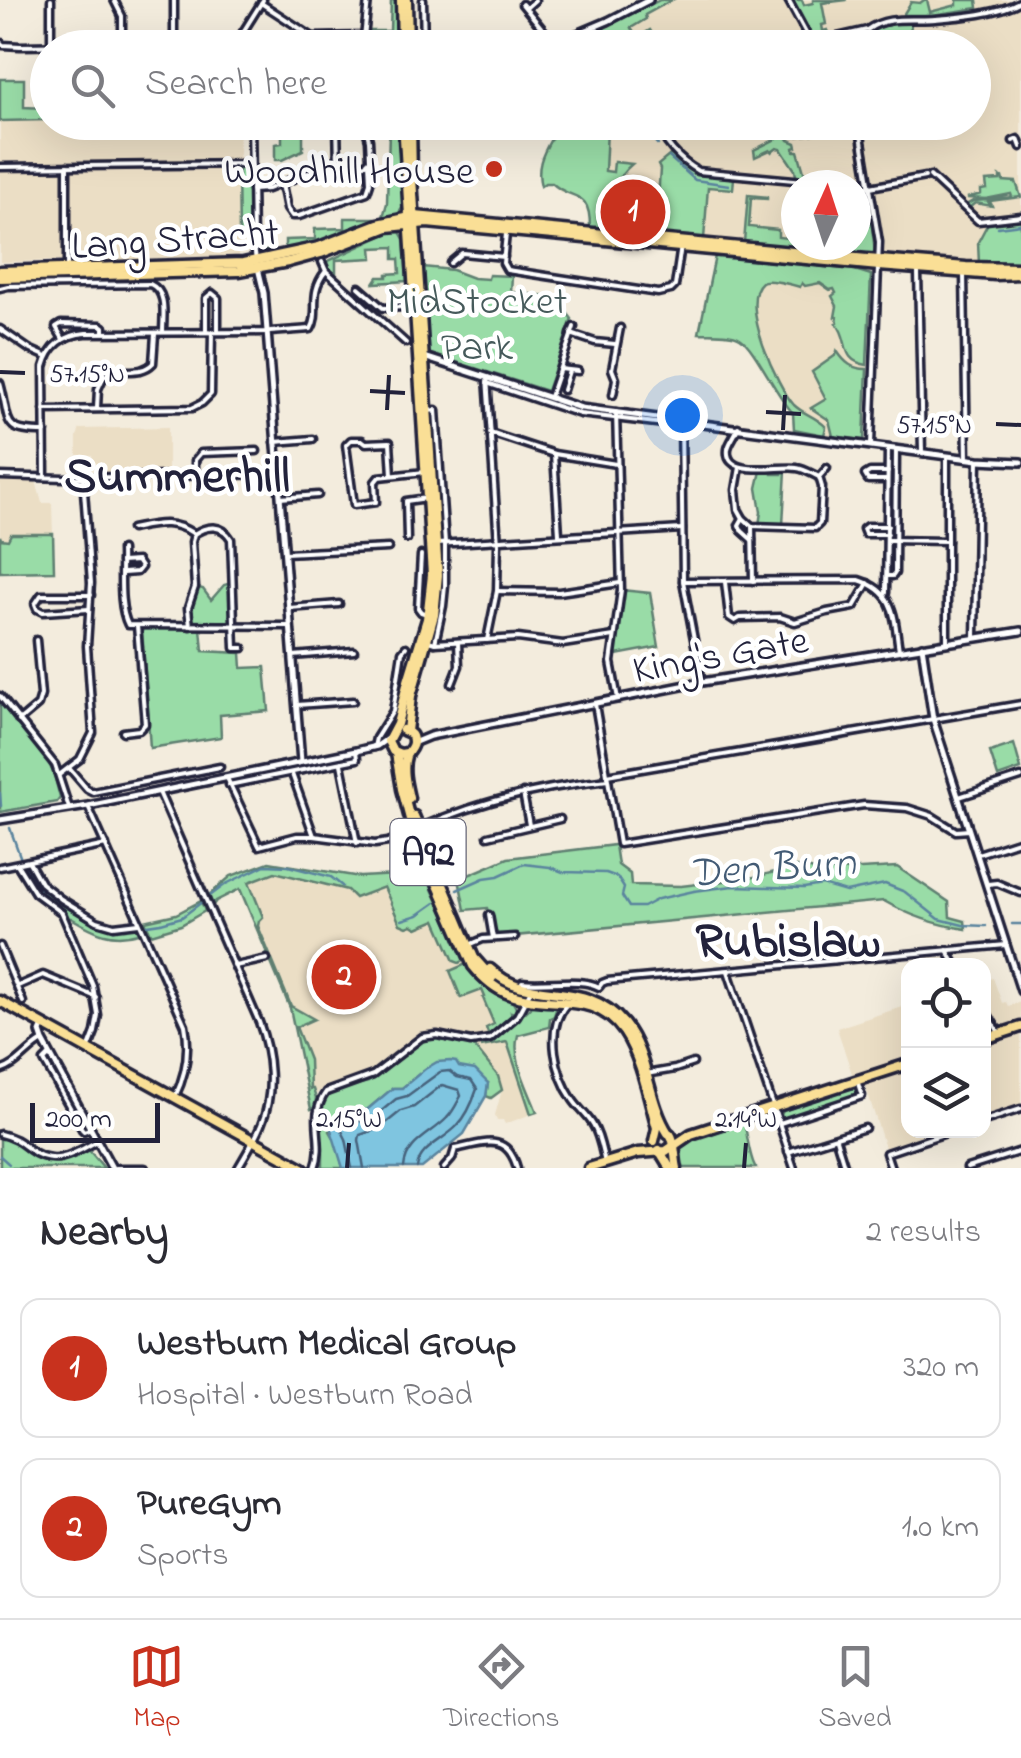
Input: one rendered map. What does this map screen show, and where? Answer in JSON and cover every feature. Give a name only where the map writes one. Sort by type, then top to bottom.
[{"type":"main road","points":[[404,0],[405,30]]},
{"type":"main road","name":"A92","points":[[408,140],[426,472],[441,543],[431,614]]},
{"type":"main road","points":[[412,220],[879,263],[1021,271]]},
{"type":"main road","name":"A92","points":[[412,220],[414,317],[428,411],[432,575],[428,641],[411,696],[407,788],[472,966],[512,996],[573,994],[599,1003],[616,1016],[630,1031],[660,1119],[673,1138],[674,1168]]},
{"type":"main road","name":"Lang Stracht","points":[[0,275],[257,265],[368,228],[412,220]]},
{"type":"main road","points":[[879,263],[964,273],[1021,271]]},
{"type":"main road","name":"A92","points":[[428,641],[392,734],[394,751],[402,789],[470,946]]},
{"type":"main road","points":[[392,734],[402,729],[410,736]]},
{"type":"main road","points":[[394,751],[407,753]]},
{"type":"main road","points":[[470,946],[488,976],[529,994]]},
{"type":"main road","name":"A92","points":[[529,994],[588,1006],[606,1014],[622,1030],[632,1049],[657,1128],[656,1147],[674,1168]]},
{"type":"main road","points":[[0,1000],[303,1168]]},
{"type":"main road","points":[[991,1037],[1021,1027]]},
{"type":"main road","points":[[589,1168],[638,1152],[669,1150],[691,1134],[901,1066]]},
{"type":"main road","points":[[638,1152],[662,1132],[691,1134]]},
{"type":"street","points":[[50,0],[51,30]]},
{"type":"street","points":[[114,0],[122,16],[122,30]]},
{"type":"street","points":[[174,0],[174,30]]},
{"type":"street","points":[[365,30],[368,0]]},
{"type":"street","points":[[423,0],[424,30]]},
{"type":"street","points":[[535,0],[524,6],[544,30]]},
{"type":"street","points":[[583,30],[649,0]]},
{"type":"street","points":[[788,0],[803,30]]},
{"type":"street","points":[[867,30],[894,18],[938,18],[996,10],[1021,1]]},
{"type":"street","points":[[243,30],[262,2],[304,30]]},
{"type":"street","points":[[1,46],[30,46]]},
{"type":"street","points":[[1012,141],[1018,139],[1021,147]]},
{"type":"street","points":[[251,140],[253,238],[264,283],[301,762]]},
{"type":"street","points":[[337,140],[338,164]]},
{"type":"street","points":[[282,184],[292,216],[367,192],[369,140]]},
{"type":"street","points":[[665,140],[698,171],[781,179]]},
{"type":"street","points":[[862,140],[867,170]]},
{"type":"street","points":[[252,190],[268,190],[319,167],[369,162]]},
{"type":"street","points":[[0,168],[252,164]]},
{"type":"street","points":[[67,166],[67,272]]},
{"type":"street","points":[[871,187],[928,176],[978,221],[1021,216]]},
{"type":"street","points":[[871,195],[879,263],[871,446]]},
{"type":"street","points":[[506,228],[504,266],[511,271],[665,292],[677,281],[681,244]]},
{"type":"street","points":[[450,263],[462,254],[504,256]]},
{"type":"street","points":[[322,262],[326,271],[406,343]]},
{"type":"street","points":[[918,269],[922,452]]},
{"type":"street","points":[[45,476],[44,367],[55,345],[63,339],[74,334],[104,332],[267,332],[314,328],[313,298],[326,271]]},
{"type":"street","points":[[964,273],[967,459]]},
{"type":"street","points":[[0,288],[150,284],[157,287],[163,299],[163,332]]},
{"type":"street","points":[[359,286],[383,308],[405,307],[414,300]]},
{"type":"street","points":[[44,410],[192,408],[202,404],[212,384],[212,332],[218,298],[212,293],[206,298],[212,332]]},
{"type":"street","points":[[405,307],[414,317]]},
{"type":"street","points":[[63,339],[56,327],[61,324],[101,325],[104,332]]},
{"type":"street","points":[[550,397],[574,326]]},
{"type":"street","points":[[0,328],[47,357]]},
{"type":"street","points":[[613,395],[616,379],[612,369],[620,328]]},
{"type":"street","points":[[97,408],[104,376],[142,370],[153,363],[155,332]]},
{"type":"street","points":[[571,334],[617,344]]},
{"type":"street","points":[[421,356],[580,414],[738,427],[967,459],[1021,462]]},
{"type":"street","points":[[560,369],[578,370]]},
{"type":"street","points":[[563,390],[569,371]]},
{"type":"street","points":[[487,380],[616,416]]},
{"type":"street","points":[[487,380],[497,591],[487,640]]},
{"type":"street","points":[[0,382],[5,421],[10,428],[18,432],[44,432]]},
{"type":"street","points":[[428,411],[436,410],[443,606],[428,641],[518,638],[563,644],[614,636]]},
{"type":"street","points":[[616,416],[620,583],[611,662],[618,699]]},
{"type":"street","points":[[681,423],[683,582],[702,682]]},
{"type":"street","points":[[738,427],[728,450],[729,458],[740,467],[796,468],[819,477]]},
{"type":"street","points":[[490,432],[554,454],[618,464]]},
{"type":"street","points":[[276,442],[313,439]]},
{"type":"street","points":[[392,476],[390,442],[351,440],[346,445],[354,505],[376,502],[376,479],[426,472]]},
{"type":"street","points":[[885,594],[888,448]]},
{"type":"street","points":[[887,576],[895,573],[896,449]]},
{"type":"street","points":[[195,476],[195,460],[201,453],[256,451]]},
{"type":"street","points":[[554,454],[559,536]]},
{"type":"street","points":[[947,456],[947,642]]},
{"type":"street","points":[[975,638],[978,460]]},
{"type":"street","points":[[740,467],[738,510],[752,526],[815,528],[822,515],[819,477]]},
{"type":"street","points":[[819,477],[827,468]]},
{"type":"street","points":[[888,472],[870,472],[865,476],[868,480],[888,480]]},
{"type":"street","points":[[0,476],[278,474]]},
{"type":"street","points":[[59,775],[80,759],[93,733],[83,478]]},
{"type":"street","points":[[280,498],[318,495]]},
{"type":"street","points":[[407,540],[406,501],[431,497]]},
{"type":"street","points":[[743,518],[742,531],[752,540]]},
{"type":"street","points":[[131,529],[172,523],[194,534]]},
{"type":"street","points":[[752,526],[752,582]]},
{"type":"street","points":[[888,526],[863,529],[865,534],[896,540],[947,541]]},
{"type":"street","points":[[190,626],[188,608],[195,588],[194,534],[202,528],[219,528],[231,539],[235,648],[243,648]]},
{"type":"street","points":[[441,543],[682,530]]},
{"type":"street","points":[[284,553],[388,548]]},
{"type":"street","points":[[121,550],[128,625],[290,626]]},
{"type":"street","points":[[421,554],[418,608],[431,614]]},
{"type":"street","points":[[122,562],[137,561],[141,566],[137,572],[122,573]]},
{"type":"street","points":[[683,582],[849,579],[868,583],[885,594],[892,608],[899,650]]},
{"type":"street","points":[[724,582],[729,617],[735,621],[780,617],[796,622],[854,607],[868,583]]},
{"type":"street","points":[[497,591],[559,592],[620,583]]},
{"type":"street","points":[[90,595],[41,595],[35,604],[43,612],[90,609]]},
{"type":"street","points":[[289,608],[339,604]]},
{"type":"street","points":[[122,732],[139,730],[145,724],[138,626]]},
{"type":"street","name":"King's Gate","points":[[410,736],[430,736],[702,682],[1021,631]]},
{"type":"street","points":[[19,721],[38,704],[41,696],[35,642]]},
{"type":"street","points":[[452,684],[459,666],[458,642]]},
{"type":"street","points":[[922,646],[934,719],[1021,990]]},
{"type":"street","points":[[376,747],[376,738],[394,711],[402,652],[406,647]]},
{"type":"street","points":[[293,656],[354,650]]},
{"type":"street","points":[[0,696],[47,752],[59,775],[68,808]]},
{"type":"street","points":[[297,704],[353,700]]},
{"type":"street","points":[[595,704],[619,844],[864,805],[907,808],[932,816],[956,831],[969,830]]},
{"type":"street","points":[[228,781],[256,845],[297,836],[357,843],[388,842],[475,806],[522,793],[1021,704]]},
{"type":"street","points":[[228,781],[376,747],[392,734]]},
{"type":"street","points":[[376,747],[394,751]]},
{"type":"street","points":[[0,820],[214,780],[292,772],[357,759],[356,752]]},
{"type":"street","points":[[341,762],[357,843]]},
{"type":"street","points":[[69,768],[87,789],[102,792],[220,767]]},
{"type":"street","points":[[212,769],[214,780]]},
{"type":"street","points":[[292,772],[314,836]]},
{"type":"street","points":[[959,797],[1021,777]]},
{"type":"street","points":[[159,791],[259,1022],[269,1065],[263,1122],[238,1168]]},
{"type":"street","points":[[522,793],[529,825]]},
{"type":"street","points":[[88,806],[187,1034],[186,1064],[174,1097]]},
{"type":"street","points":[[488,836],[560,819]]},
{"type":"street","points":[[420,829],[447,872]]},
{"type":"street","points":[[976,854],[1021,840]]},
{"type":"street","points":[[0,868],[106,845]]},
{"type":"street","points":[[28,862],[41,884],[97,921],[114,926],[140,922]]},
{"type":"street","points":[[18,864],[35,893],[62,913],[96,998],[98,1024],[88,1050]]},
{"type":"street","points":[[987,885],[997,883],[1021,893]]},
{"type":"street","points":[[488,915],[493,938]]},
{"type":"street","points":[[470,946],[493,938],[515,937]]},
{"type":"street","points":[[599,987],[607,981],[1006,945]]},
{"type":"street","points":[[0,946],[23,1002]]},
{"type":"street","points":[[947,950],[952,958]]},
{"type":"street","points":[[234,966],[267,959]]},
{"type":"street","points":[[728,970],[794,1168]]},
{"type":"street","points":[[18,986],[42,975],[96,998]]},
{"type":"street","points":[[522,982],[591,982],[599,987]]},
{"type":"street","points":[[599,987],[599,1003]]},
{"type":"street","points":[[315,1168],[320,1146],[317,1110],[326,1092],[373,1075],[422,1036],[471,1042],[490,1039],[522,1008],[529,994]]},
{"type":"street","points":[[512,996],[522,1008]]},
{"type":"street","points":[[569,1002],[555,1021],[559,1072],[576,1105],[594,1126],[605,1163]]},
{"type":"street","points":[[991,1019],[1000,1034]]},
{"type":"street","points":[[43,1024],[43,1041],[114,1168],[145,1168]]},
{"type":"street","points":[[0,1071],[43,1041]]},
{"type":"street","points":[[646,1074],[693,1062]]},
{"type":"street","points":[[780,1123],[862,1096],[857,1080]]},
{"type":"street","points":[[991,1119],[1021,1109]]},
{"type":"street","points":[[788,1152],[866,1128]]},
{"type":"street","points":[[0,1134],[16,1138],[46,1159],[66,1158],[97,1141]]},
{"type":"street","points":[[836,1138],[845,1168]]},
{"type":"street","points":[[891,1168],[886,1153],[931,1138]]},
{"type":"street","points":[[444,1168],[456,1149],[492,1142],[512,1152],[518,1168]]},
{"type":"street","points":[[967,1168],[1021,1151]]},
{"type":"shaded area","points":[[649,0],[1021,0],[1021,264],[871,256],[871,170],[781,170],[781,247],[590,227],[583,200],[576,194],[560,192],[552,183],[541,186],[540,162],[551,140],[991,140],[991,30],[583,30]]},
{"type":"shaded area","points":[[30,120],[30,140],[239,140],[239,258],[0,262],[0,121]]},
{"type":"shaded area","points":[[715,256],[855,270],[871,275],[864,440],[794,429],[793,413],[747,345],[738,336],[699,333]]},
{"type":"shaded area","points":[[168,427],[168,471],[95,473],[92,455],[77,455],[80,429]]},
{"type":"shaded area","points":[[36,481],[42,503],[52,503],[54,571],[0,572],[0,482]]},
{"type":"shaded area","points":[[275,872],[347,890],[355,897],[384,886],[407,927],[446,920],[476,978],[515,1004],[515,1013],[506,1022],[518,1035],[518,1060],[537,1112],[505,1124],[497,1120],[502,1090],[498,1076],[477,1053],[474,1040],[432,1033],[414,1038],[365,1075],[320,1090],[311,1109],[290,1008],[238,886]]},
{"type":"shaded area","points":[[991,979],[1002,1003],[1008,1006],[1021,1002],[1021,1107],[991,1118],[991,1048]]},
{"type":"shaded area","points":[[901,1007],[901,1138],[923,1139],[886,1151],[865,1084],[856,1086],[837,1028]]},
{"type":"green space","points":[[391,0],[398,0],[399,30],[390,30]]},
{"type":"green space","points":[[660,0],[672,0],[645,15],[646,19],[632,30],[599,30]]},
{"type":"green space","points":[[793,0],[802,0],[804,5],[813,0],[847,0],[822,3],[826,24],[822,25],[823,30],[809,30]]},
{"type":"green space","points":[[924,0],[930,12],[957,5],[957,0],[977,0],[978,8],[903,15],[911,2]]},
{"type":"green space","points":[[894,21],[911,24],[910,30],[874,30]]},
{"type":"green space","points":[[0,79],[24,79],[24,107],[30,107],[30,120],[0,121]]},
{"type":"green space","points":[[303,140],[303,150],[275,160],[275,144]]},
{"type":"green space","points":[[389,140],[401,140],[403,207],[398,214],[383,217]]},
{"type":"green space","points":[[550,140],[607,140],[605,171],[613,172],[614,162],[632,164],[614,190],[607,222],[628,221],[630,214],[648,227],[661,202],[658,165],[670,155],[696,174],[734,178],[733,189],[708,187],[704,239],[590,227],[583,201],[552,183],[541,186],[539,173]]},
{"type":"green space","points":[[774,140],[789,140],[796,143],[794,151],[798,151],[803,170],[795,170],[781,149],[755,157],[754,150]]},
{"type":"green space","points":[[238,169],[248,174],[249,234],[239,235]]},
{"type":"green space","points":[[1000,176],[1003,181],[1016,182],[1021,197],[990,201],[992,206],[966,205],[973,201],[989,203],[989,200],[1012,197],[1011,194],[967,198],[981,194],[981,190],[987,189],[986,181],[1000,180]]},
{"type":"green space","points":[[748,195],[767,197],[751,198],[749,227],[778,230],[781,246],[744,243]]},
{"type":"green space","points":[[1021,217],[1021,264],[979,264],[978,242],[988,223]]},
{"type":"green space","points":[[345,218],[376,218],[302,247],[287,251],[260,251],[285,250],[285,240],[315,239],[315,229],[345,228]]},
{"type":"green space","points":[[871,218],[875,251],[871,255]]},
{"type":"green space","points":[[392,231],[400,232],[404,239],[407,281],[374,283],[378,277],[400,273],[394,247],[372,248],[373,258],[336,260],[336,275],[324,263]]},
{"type":"green space","points":[[715,256],[855,270],[871,275],[867,365],[848,354],[836,323],[834,289],[820,283],[802,283],[800,287],[765,281],[756,292],[757,325],[779,381],[794,405],[826,427],[824,435],[794,429],[793,413],[740,338],[699,333]]},
{"type":"green space","name":"MidStocket Park","points":[[423,267],[452,270],[473,278],[512,276],[511,292],[555,297],[572,319],[547,391],[428,353]]},
{"type":"green space","points":[[837,351],[849,364],[867,369],[864,440],[833,436],[829,420],[811,408],[826,399],[812,372]]},
{"type":"green space","points":[[772,470],[772,474],[782,474],[786,470],[783,525],[759,525],[757,488],[761,471]]},
{"type":"green space","points":[[11,534],[53,534],[54,571],[0,572],[0,536],[8,540]]},
{"type":"green space","points":[[231,583],[235,625],[190,626],[189,604],[195,587],[203,589],[211,600],[224,585]]},
{"type":"green space","points":[[621,590],[650,593],[659,647],[611,656]]},
{"type":"green space","points":[[201,628],[203,651],[241,653],[242,668],[265,667],[269,711],[220,715],[221,737],[150,748],[142,629]]},
{"type":"green space","points":[[0,703],[47,760],[60,798],[57,802],[0,812]]},
{"type":"green space","points":[[1014,744],[1021,769],[998,777],[990,752]]},
{"type":"green space","points":[[615,845],[618,865],[630,874],[631,885],[681,886],[750,878],[796,867],[823,871],[897,867],[949,902],[950,917],[965,921],[966,929],[924,919],[884,901],[493,938],[487,908],[465,910],[459,879],[508,858]]},
{"type":"green space","points":[[269,862],[360,877],[398,875],[425,863],[432,889],[465,960],[454,961],[436,920],[417,928],[400,924],[384,887],[355,898],[347,890],[275,872],[249,882],[263,917],[258,926],[291,1006],[314,1019],[296,1027],[309,1060],[310,1089],[316,1099],[311,1109],[290,1008],[240,889],[213,905],[209,895],[231,876]]},
{"type":"green space","points":[[28,866],[46,892],[91,920],[115,928],[136,926],[139,933],[112,935],[67,918],[36,891],[21,868]]},
{"type":"green space","points":[[201,901],[205,911],[181,925],[151,934],[145,921],[176,914]]},
{"type":"green space","points":[[466,964],[476,978],[512,1000],[516,1008],[512,1017],[489,1036],[486,1028],[494,1024],[482,990],[461,998],[450,971]]},
{"type":"green space","points":[[533,1005],[557,1006],[549,1027],[518,1035],[519,1064],[537,1112],[531,1114],[507,1042],[481,1047],[494,1041]]},
{"type":"green space","points":[[434,1038],[474,1046],[498,1076],[502,1090],[491,1098],[486,1096],[488,1083],[425,1069],[368,1109],[343,1112],[330,1131],[343,1168],[323,1168],[318,1118],[326,1098],[334,1090],[368,1082],[415,1044]]},
{"type":"green space","points":[[851,1087],[857,1090],[856,1096],[783,1120],[783,1111]]},
{"type":"green space","points":[[744,1123],[756,1168],[682,1168],[679,1148],[688,1141]]},
{"type":"green space","points":[[0,1136],[47,1156],[88,1149],[104,1168],[0,1168]]},
{"type":"water","points":[[450,1061],[475,1070],[488,1083],[486,1096],[464,1134],[422,1168],[343,1168],[329,1123],[343,1112],[368,1109],[425,1069],[437,1062]]},
{"type":"waterway","points":[[653,140],[658,145]]},
{"type":"waterway","points":[[669,157],[695,180],[729,185]]},
{"type":"waterway","points":[[998,227],[1021,224]]},
{"type":"waterway","name":"Den Burn","points":[[0,793],[1,806]]},
{"type":"waterway","name":"Den Burn","points":[[10,828],[36,886],[88,920],[114,930],[182,917],[226,884],[265,865],[288,866],[331,877],[342,886]]},
{"type":"waterway","name":"Den Burn","points":[[457,890],[524,864],[617,877],[629,907],[733,886],[822,885],[846,892],[885,884],[905,892],[939,919],[986,926]]},
{"type":"waterway","name":"Den Burn","points":[[402,920],[435,903]]},
{"type":"waterway","name":"Den Burn","points":[[1012,924],[1021,924]]},
{"type":"waterway","points":[[0,1156],[9,1164]]},
{"type":"place","name":"Woodhill House","points":[[494,169]]},
{"type":"place","name":"Westburn Medical Group","points":[[633,212]]},
{"type":"place","name":"PureGym","points":[[344,977]]},
{"type":"district","name":"Summerhill","points":[[177,473]]},
{"type":"district","name":"Rubislaw","points":[[788,938]]}]
